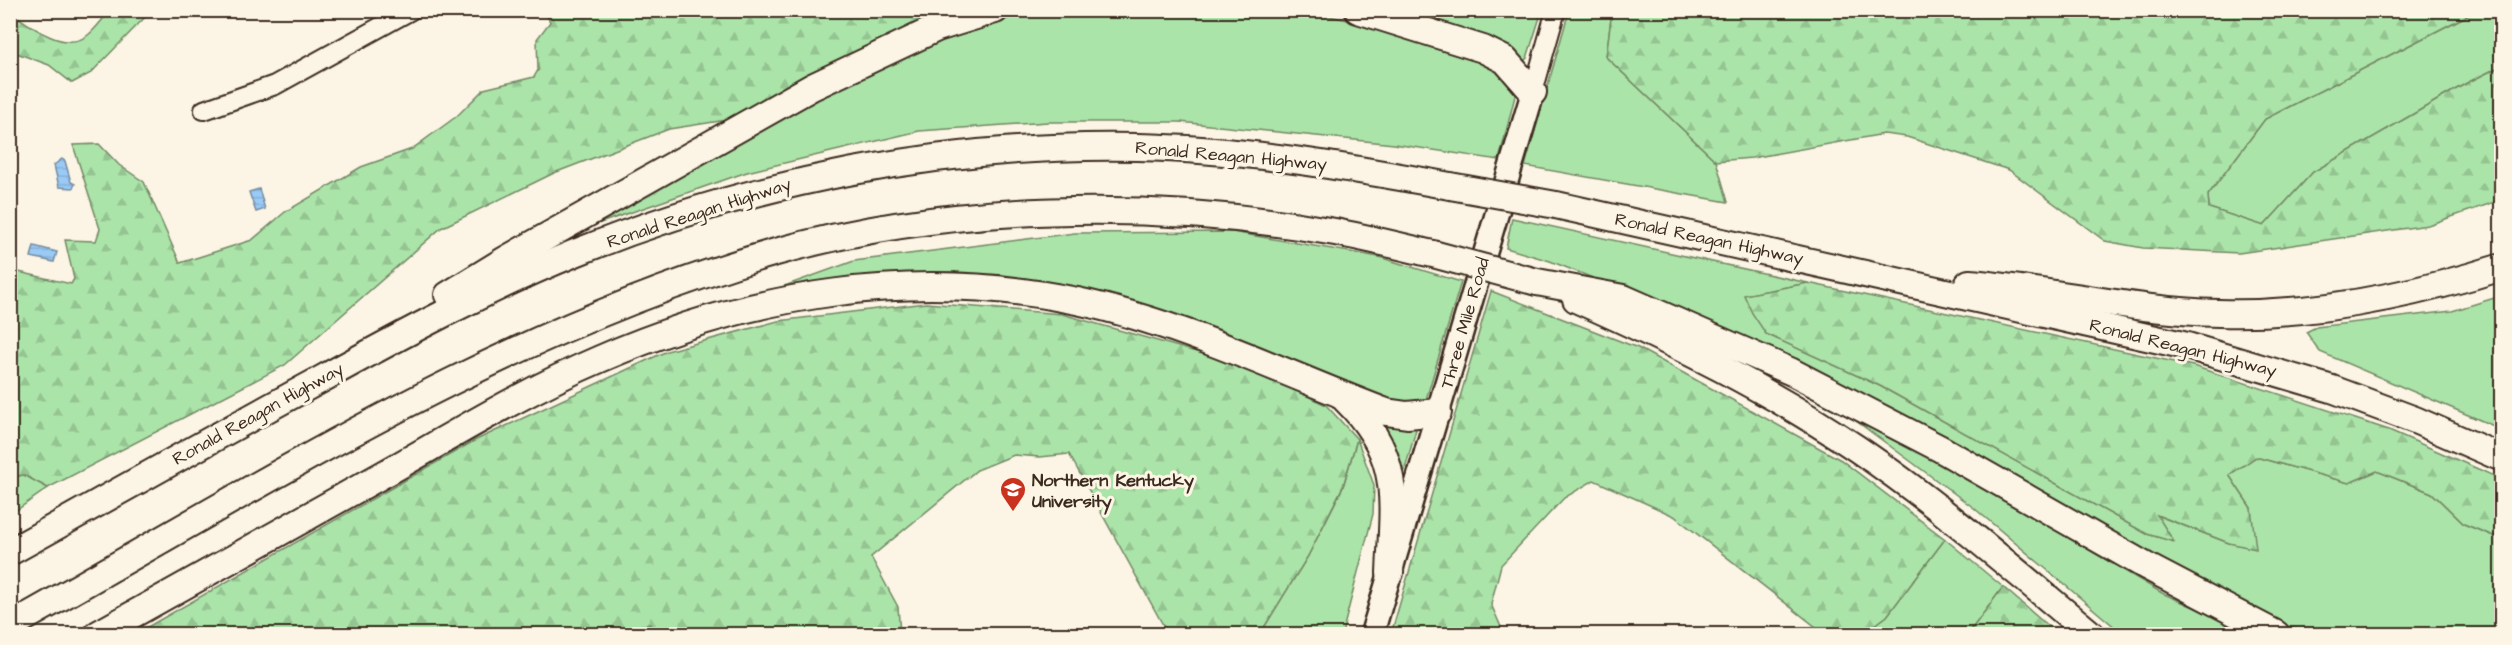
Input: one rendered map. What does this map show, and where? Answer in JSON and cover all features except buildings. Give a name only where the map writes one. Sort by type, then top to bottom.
[{"type":"highway","points":[[376,348],[449,295],[505,260],[768,111],[881,52],[937,28],[994,10]]},
{"type":"highway","points":[[1358,10],[1483,49],[1505,60],[1533,92]]},
{"type":"highway","name":"Ronald Reagan Highway","points":[[10,552],[376,348],[491,290],[576,253],[743,195],[879,165],[997,152],[1138,147],[1270,157],[1556,205],[2187,346],[2250,363],[2415,420],[2502,458]]},
{"type":"highway","points":[[10,626],[369,425],[471,372],[546,336],[687,280],[780,251],[872,232],[958,219],[1022,214],[1119,212],[1187,214],[1331,231],[1433,254],[1537,282],[1623,298],[1792,372],[1941,449],[2146,566],[2277,634]]},
{"type":"highway","points":[[1874,275],[2025,287],[2111,302],[2219,314],[2330,308],[2422,291],[2502,267]]},
{"type":"highway","points":[[1537,282],[1663,337],[1806,416],[1905,484],[2091,634]]},
{"type":"highway","points":[[98,634],[554,380],[676,328],[758,304],[846,291],[933,287],[1002,290],[1076,301],[1179,329],[1341,395],[1396,414],[1422,415],[1438,411]]},
{"type":"highway","points":[[1341,395],[1376,433],[1388,463],[1393,495],[1390,573]]},
{"type":"highway","points":[[2003,561],[2073,634]]},
{"type":"main road","name":"Three Mile Road","points":[[1372,634],[1533,92]]},
{"type":"street","points":[[204,110],[275,85],[411,10]]},
{"type":"street","name":"Three Mile Road","points":[[1533,92],[1556,10]]},
{"type":"green space","points":[[1474,10],[1542,11],[1527,58],[1524,61],[1414,15],[1427,17]]},
{"type":"green space","points":[[110,11],[151,11],[91,73],[72,83],[49,65],[11,51],[11,12],[48,36],[69,41],[79,40],[88,35]]},
{"type":"green space","points":[[545,11],[938,11],[733,119],[669,129],[554,173],[441,228],[285,365],[48,488],[24,475],[11,477],[10,270],[71,284],[74,279],[65,240],[96,241],[100,229],[73,145],[99,144],[119,165],[144,182],[180,263],[252,240],[285,212],[361,167],[412,149],[457,116],[484,89],[534,77],[538,70],[537,39],[550,22]]},
{"type":"green space","points":[[1047,11],[1306,11],[1380,27],[1487,60],[1510,76],[1516,92],[1499,160],[1394,144],[1180,122],[1048,122],[919,131],[747,172],[563,236],[742,137],[876,69],[946,38],[994,22]]},
{"type":"green space","points":[[1569,11],[1612,11],[1606,57],[1716,161],[1728,202],[1525,166]]},
{"type":"green space","points":[[1612,11],[2476,11],[2265,119],[2208,195],[2209,208],[2264,226],[2313,172],[2467,83],[2501,66],[2501,200],[2428,225],[2239,253],[2143,248],[2105,241],[2009,170],[1907,137],[1884,134],[1752,158],[1716,161],[1606,57]]},
{"type":"green space","points":[[2476,11],[2501,11],[2501,66],[2467,83],[2313,172],[2264,226],[2209,208],[2208,195],[2265,119]]},
{"type":"green space","points":[[1512,218],[1808,283],[1745,295],[1766,334],[1880,386],[2147,534],[2173,541],[2156,515],[2229,543],[2251,508],[2229,475],[2256,457],[2349,483],[2377,471],[2432,493],[2464,524],[2501,539],[2501,634],[2306,634],[2214,593],[1779,352],[1550,261],[1506,248]]},
{"type":"green space","points":[[1232,232],[1379,257],[1461,282],[1425,403],[1385,402],[1309,366],[1112,301],[1002,280],[745,300],[854,261],[1075,233]]},
{"type":"green space","points":[[1808,283],[2193,366],[2389,430],[2501,479],[2501,539],[2464,524],[2432,493],[2377,471],[2349,483],[2256,457],[2229,475],[2251,508],[2256,549],[2229,543],[2157,515],[2174,542],[2147,534],[1880,386],[1766,334],[1752,313],[1744,295]]},
{"type":"green space","points":[[1491,291],[1638,348],[1841,460],[1945,539],[1887,616],[1863,634],[1825,634],[1674,516],[1594,480],[1564,498],[1501,565],[1491,604],[1504,634],[1391,634]]},
{"type":"green space","points":[[2501,296],[2501,429],[2320,352],[2306,332],[2316,327],[2452,311]]},
{"type":"green space","points":[[926,303],[1062,314],[1246,366],[1326,405],[1357,439],[1343,486],[1308,556],[1260,634],[1168,634],[1069,454],[1040,457],[1014,455],[977,470],[871,557],[898,607],[900,634],[652,634],[650,624],[626,628],[623,634],[135,634],[474,441],[667,351],[778,321]]},
{"type":"green space","points":[[1837,407],[1948,466],[2162,593],[2255,634],[2123,634],[1974,508]]},
{"type":"green space","points":[[1373,416],[1418,422],[1401,484]]},
{"type":"green space","points":[[1357,439],[1374,485],[1373,514],[1342,634],[1260,634],[1308,556],[1343,487]]},
{"type":"green space","points":[[24,475],[48,488],[11,514],[10,477]]},
{"type":"green space","points":[[1945,539],[2003,587],[1968,634],[1863,634],[1887,616]]},
{"type":"green space","points":[[2003,587],[2057,634],[1968,634]]},
{"type":"green space","points":[[650,624],[652,634],[623,634],[626,628]]},
{"type":"water","points":[[62,159],[65,161],[71,182],[75,184],[73,188],[59,187],[54,165]]},
{"type":"water","points":[[259,189],[265,209],[256,212],[249,192]]},
{"type":"water","points":[[34,246],[57,252],[54,262],[31,257]]},
{"type":"place","name":"Northern Kentucky University","points":[[1013,513]]}]
